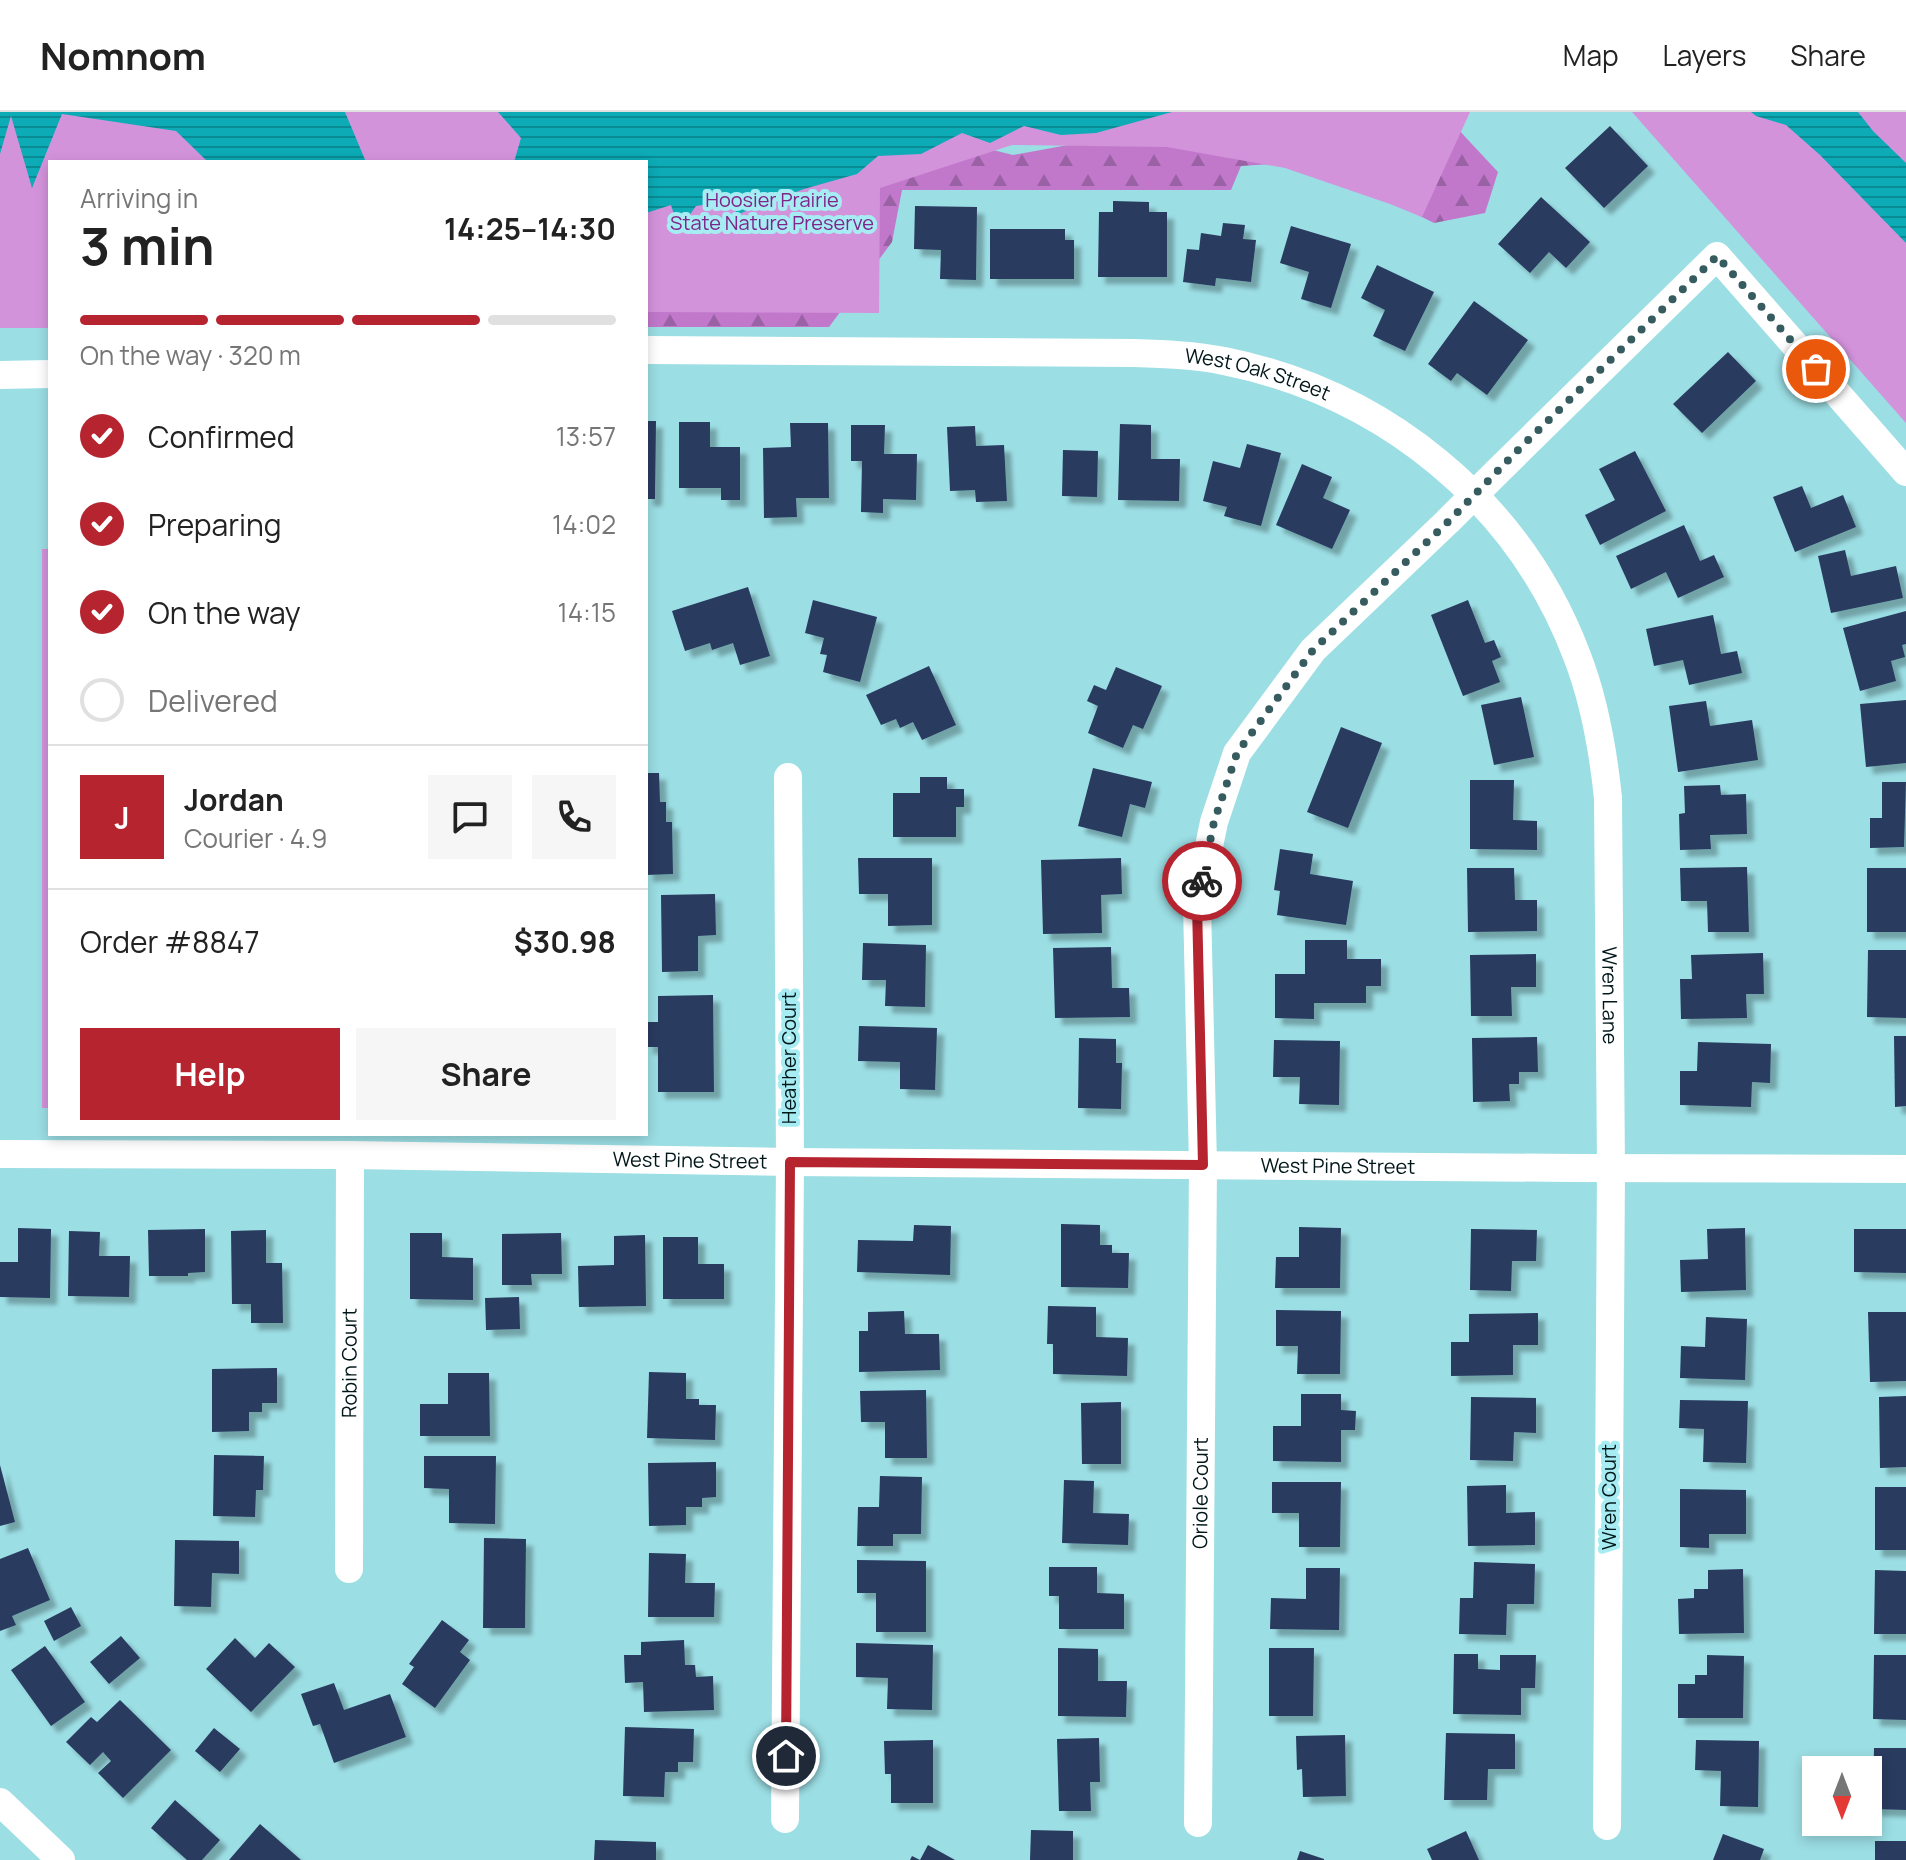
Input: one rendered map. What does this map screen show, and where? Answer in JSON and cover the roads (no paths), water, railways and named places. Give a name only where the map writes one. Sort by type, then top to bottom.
[{"type":"street","name":"Oriole Court","points":[[1198,1823],[1203,1165],[1197,905],[1214,822],[1237,753],[1313,650],[1717,256],[1906,472]]},
{"type":"street","name":"West Oak Street","points":[[648,350],[1133,353],[1220,361],[1249,367],[1307,385],[1356,408],[1436,459],[1475,495],[1536,574],[1567,631],[1589,692],[1601,744],[1609,823]]},
{"type":"street","points":[[0,375],[48,374]]},
{"type":"street","name":"Heather Court","points":[[785,1819],[790,1162],[788,777]]},
{"type":"street","name":"Wren Lane","points":[[1609,823],[1611,1168]]},
{"type":"street","name":"West Pine Street","points":[[0,1154],[1906,1169]]},
{"type":"street","name":"Robin Court","points":[[349,1569],[350,1155]]},
{"type":"street","name":"Wren Court","points":[[1607,1826],[1611,1168]]},
{"type":"street","points":[[0,1802],[61,1860]]},
{"type":"water","points":[[0,112],[345,112],[365,160],[206,160],[176,131],[62,114],[32,188],[11,116],[0,154]]},
{"type":"water","points":[[498,112],[1172,112],[1096,133],[1061,135],[1024,126],[990,143],[962,133],[921,154],[878,156],[857,174],[804,189],[736,215],[735,200],[696,206],[679,230],[671,205],[648,212],[648,160],[515,160],[521,138]]},
{"type":"water","points":[[1751,112],[1858,112],[1906,163],[1906,243],[1820,155],[1786,125]]},
{"type":"park label","name":"Hoosier Prairie State Nature Preserve","points":[[772,212]]}]
